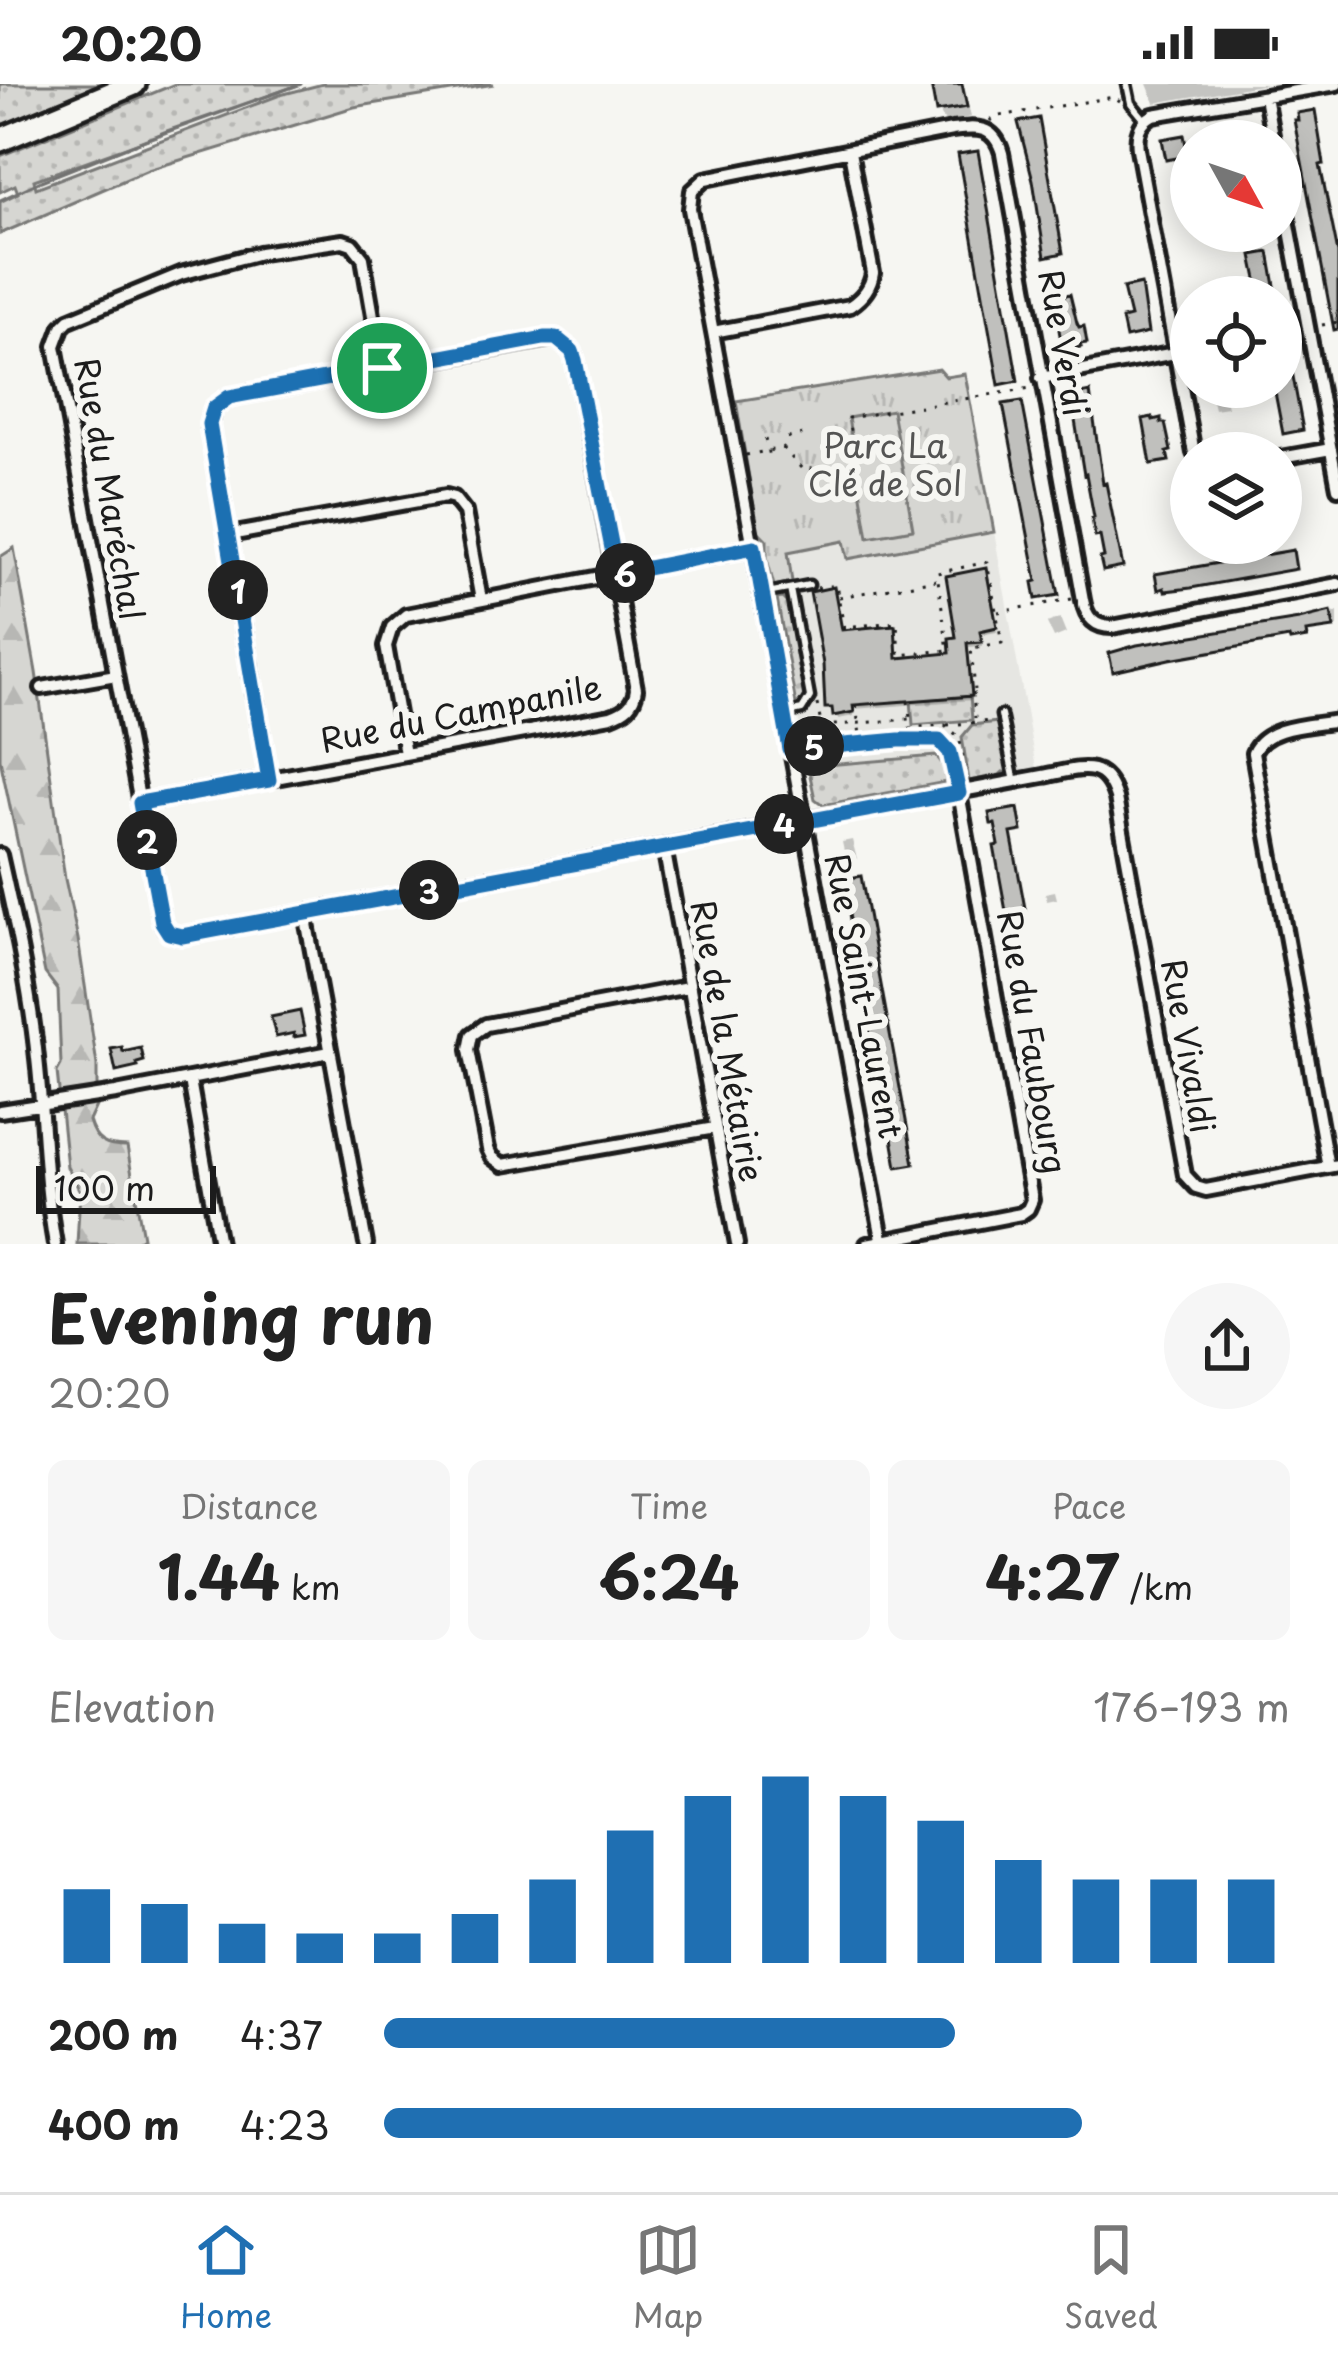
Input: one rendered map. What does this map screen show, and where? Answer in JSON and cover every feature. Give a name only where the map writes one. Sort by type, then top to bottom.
[{"type":"highway","points":[[0,140],[134,84]]},
{"type":"street","points":[[1170,325],[1137,140],[1145,119],[1337,84]]},
{"type":"street","points":[[1265,96],[1269,120]]},
{"type":"street","points":[[713,332],[850,306],[872,283],[873,273],[850,152],[952,130],[984,128]]},
{"type":"street","name":"Rue Verdi","points":[[984,128],[1001,148],[1037,382],[1087,614],[1096,625],[1112,627],[1338,584]]},
{"type":"street","name":"Rue Saint-Laurent","points":[[850,152],[704,179],[692,191],[690,209],[882,1242]]},
{"type":"street","name":"Rue du Maréchal","points":[[305,913],[182,936],[163,927],[55,346],[62,327],[78,316],[196,269],[260,253],[344,241],[363,258],[382,368]]},
{"type":"street","points":[[1294,252],[1338,488]]},
{"type":"street","name":"Rue du Campanile","points":[[140,803],[269,780],[611,716],[623,712],[635,698],[636,688],[617,574],[575,360],[572,351],[556,338],[229,397],[209,416],[269,780]]},
{"type":"street","points":[[1037,382],[1170,354]]},
{"type":"street","points":[[1302,454],[1331,449]]},
{"type":"street","points":[[229,535],[446,496],[465,512],[481,600]]},
{"type":"street","points":[[405,754],[386,646],[388,636],[406,614],[754,547]]},
{"type":"street","points":[[42,688],[116,675]]},
{"type":"street","points":[[1333,1166],[1253,753],[1259,742],[1274,734],[1338,721]]},
{"type":"street","name":"Rue Vivaldi","points":[[1015,782],[1084,769],[1101,772],[1110,782],[1184,1175],[1207,1190],[1333,1166]]},
{"type":"street","points":[[366,1244],[305,913],[1015,782]]},
{"type":"street","name":"Rue du Faubourg","points":[[867,1244],[1021,1214],[1032,1201],[959,793]]},
{"type":"street","name":"Rue de la Métairie","points":[[664,847],[737,1244]]},
{"type":"street","points":[[0,855],[20,946],[55,1244]]},
{"type":"street","points":[[688,987],[476,1030],[469,1050],[488,1149],[495,1161],[508,1166],[715,1127]]},
{"type":"street","points":[[0,1111],[330,1052]]},
{"type":"street","points":[[190,1080],[219,1244]]},
{"type":"lane","points":[[1127,84],[1131,104],[1145,119]]},
{"type":"lane","points":[[762,594],[809,587]]},
{"type":"lane","points":[[784,714],[802,710],[810,697],[790,589]]},
{"type":"lane","points":[[999,717],[1015,782]]},
{"type":"lane","points":[[790,750],[860,742],[942,741],[951,755],[959,793]]},
{"type":"path","points":[[984,128],[993,117],[1114,97],[1145,119]]},
{"type":"path","points":[[1316,326],[1338,322]]},
{"type":"path","points":[[782,448],[802,470],[856,468],[848,418],[1037,382]]},
{"type":"path","points":[[746,455],[782,448],[789,438],[802,434]]},
{"type":"path","points":[[765,439],[770,461]]},
{"type":"path","points":[[809,587],[836,585],[844,627],[897,622],[899,655],[948,650],[937,573],[987,562],[1002,643],[971,648],[975,722]]},
{"type":"path","points":[[838,597],[938,580]]},
{"type":"path","points":[[996,612],[1073,598]]},
{"type":"path","points":[[908,701],[910,719]]},
{"type":"path","points":[[856,705],[860,742]]},
{"type":"path","points":[[945,725],[999,717]]},
{"type":"path","points":[[959,736],[975,722]]},
{"type":"shaded area","points":[[994,532],[1036,768],[823,805],[817,801],[808,771],[774,586],[792,582],[787,553],[845,541],[848,558]]},
{"type":"green space","points":[[0,84],[99,84],[0,127]]},
{"type":"green space","points":[[175,84],[301,84],[34,180],[36,188],[280,95],[323,84],[494,84],[354,107],[148,170],[0,234],[0,202],[18,193],[15,185],[0,192],[0,156]]},
{"type":"green space","name":"Parc La Clé de Sol","points":[[939,369],[946,377],[965,374],[994,532],[848,559],[844,541],[788,552],[792,582],[774,586],[767,540],[758,531],[736,401]]},
{"type":"green space","points":[[892,410],[913,529],[868,537],[848,418]]},
{"type":"green space","points":[[14,548],[97,1065],[97,1104],[89,1121],[102,1142],[127,1147],[143,1237],[134,1244],[77,1244],[80,1191],[67,1167],[57,1072],[61,1065],[58,990],[45,973],[0,759],[0,557]]},
{"type":"green space","points":[[777,599],[787,603],[805,697],[796,705]]},
{"type":"green space","points":[[970,696],[972,720],[913,725],[911,700]]},
{"type":"green space","points":[[998,722],[1008,773],[969,781],[962,737],[972,725]]},
{"type":"green space","points":[[813,756],[815,766],[936,756],[943,764],[946,782],[823,805],[815,799],[806,757]]},
{"type":"building","points":[[931,84],[962,84],[967,107],[936,112]]},
{"type":"building","points":[[1315,110],[1324,164],[1320,165],[1338,253],[1338,329],[1334,330],[1302,162],[1302,120],[1297,113]]},
{"type":"building","points":[[1039,118],[1063,253],[1045,257],[1018,122]]},
{"type":"building","points":[[1170,138],[1170,159],[1166,160],[1162,139]]},
{"type":"building","points":[[978,151],[1018,381],[999,385],[958,154]]},
{"type":"building","points":[[1269,252],[1273,276],[1256,276],[1252,255]]},
{"type":"building","points":[[1141,284],[1148,333],[1126,338],[1122,319],[1130,317],[1123,288]]},
{"type":"building","points":[[1070,294],[1087,343],[1063,351],[1053,298]]},
{"type":"building","points":[[1090,392],[1103,484],[1123,567],[1103,571],[1071,396]]},
{"type":"building","points":[[1022,401],[1059,595],[1036,599],[1033,582],[1037,581],[1003,404]]},
{"type":"building","points":[[1278,408],[1299,408],[1303,430],[1283,432]]},
{"type":"building","points":[[1161,418],[1165,423],[1169,461],[1151,464],[1143,419]]},
{"type":"building","points":[[1212,564],[1295,564],[1296,569],[1165,591],[1158,590],[1155,574]]},
{"type":"building","points":[[986,568],[997,627],[980,631],[982,642],[967,643],[972,696],[853,705],[854,712],[833,716],[832,708],[825,708],[823,664],[810,592],[834,587],[842,630],[895,625],[897,658],[950,653],[949,638],[956,637],[946,576]]},
{"type":"building","points":[[1331,611],[1334,628],[1306,632],[1307,638],[1113,672],[1109,653],[1137,645]]},
{"type":"building","points":[[1018,808],[1022,831],[1011,833],[1027,919],[1008,922],[994,846],[999,845],[989,813]]},
{"type":"building","points":[[861,876],[914,1164],[897,1167],[843,879]]},
{"type":"building","points":[[300,1011],[305,1035],[276,1037],[271,1017]]},
{"type":"building","points":[[122,1047],[123,1052],[141,1048],[144,1061],[116,1072],[111,1049]]},
{"type":"waterway","points":[[0,200],[167,131],[301,84]]},
{"type":"route","points":[[556,338],[572,351],[575,360],[617,574],[754,547],[790,750],[939,740],[950,752],[959,793],[182,936],[169,933],[163,927],[140,803],[269,780],[209,416],[229,397],[382,368],[556,338]]}]
